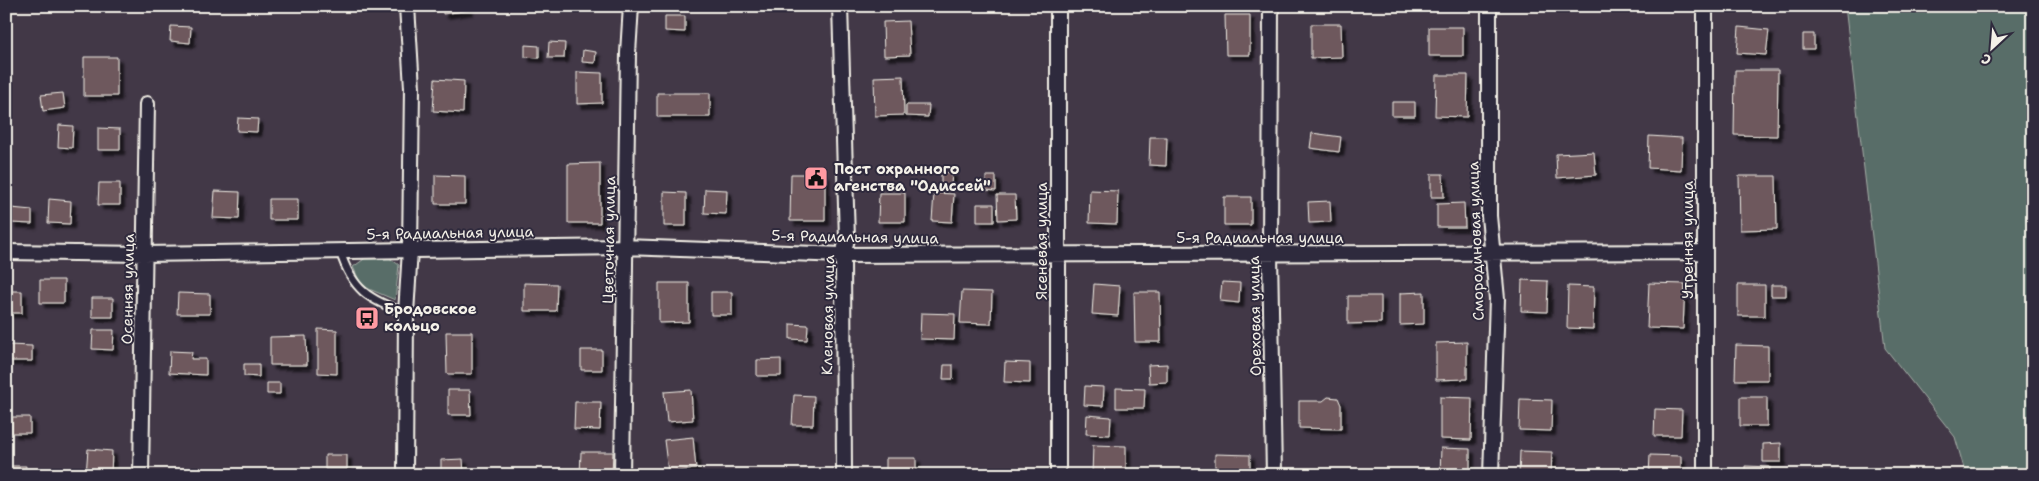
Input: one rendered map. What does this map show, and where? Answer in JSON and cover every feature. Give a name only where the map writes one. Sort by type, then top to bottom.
[{"type":"street","points":[[405,475],[406,313],[410,250],[412,88],[407,6]]},
{"type":"street","name":"Цветочная улица","points":[[622,475],[628,53],[631,6]]},
{"type":"street","name":"Кленовая улица","points":[[840,6],[847,239],[843,255],[844,475]]},
{"type":"street","name":"Ясеневая улица","points":[[1058,6],[1058,475]]},
{"type":"street","name":"Ореховая улица","points":[[1271,6],[1270,255],[1274,475]]},
{"type":"street","name":"Смородиновая улица","points":[[1489,6],[1489,216],[1497,299],[1491,475]]},
{"type":"street","name":"Утренняя улица","points":[[1705,475],[1706,6]]},
{"type":"street","name":"Осенняя улица","points":[[141,475],[147,104]]},
{"type":"street","name":"5-я Радиальная улица","points":[[6,252],[144,254],[625,248],[843,255],[1704,252]]},
{"type":"lane","points":[[340,251],[346,272],[361,291],[381,304],[406,313]]},
{"type":"green space","points":[[1845,6],[2033,6],[2033,475],[1966,475],[1955,437],[1885,348]]},
{"type":"green space","points":[[367,257],[388,257],[399,265],[395,300],[362,286],[353,267]]},
{"type":"building","points":[[443,6],[468,6],[469,10],[443,14]]},
{"type":"building","points":[[1225,15],[1250,15],[1250,55],[1226,55]]},
{"type":"building","points":[[665,16],[685,16],[685,32],[665,31]]},
{"type":"building","points":[[908,21],[910,55],[884,56],[883,22]]},
{"type":"building","points":[[1311,24],[1341,24],[1342,57],[1311,58]]},
{"type":"building","points":[[171,26],[191,27],[190,43],[170,41]]},
{"type":"building","points":[[1429,27],[1463,27],[1463,56],[1429,56]]},
{"type":"building","points":[[1739,27],[1769,30],[1766,55],[1737,53]]},
{"type":"building","points":[[1803,34],[1814,34],[1814,49],[1803,49]]},
{"type":"building","points":[[549,42],[565,43],[564,58],[548,58]]},
{"type":"building","points":[[525,45],[539,46],[539,58],[525,57]]},
{"type":"building","points":[[583,50],[596,52],[595,63],[582,62]]},
{"type":"building","points":[[84,57],[117,57],[117,96],[84,96]]},
{"type":"building","points":[[1735,70],[1778,70],[1777,136],[1734,135]]},
{"type":"building","points":[[577,72],[602,73],[602,103],[577,104]]},
{"type":"building","points":[[1436,75],[1468,75],[1467,117],[1435,116]]},
{"type":"building","points":[[903,76],[904,115],[875,116],[874,77]]},
{"type":"building","points":[[435,79],[464,81],[463,113],[433,111]]},
{"type":"building","points":[[63,93],[65,108],[43,111],[41,95]]},
{"type":"building","points":[[657,93],[710,93],[710,117],[657,117]]},
{"type":"building","points":[[1392,102],[1415,102],[1415,116],[1392,116]]},
{"type":"building","points":[[906,105],[929,105],[928,117],[906,116]]},
{"type":"building","points":[[238,118],[258,119],[257,132],[237,131]]},
{"type":"building","points":[[59,125],[73,126],[72,148],[58,147]]},
{"type":"building","points":[[98,128],[120,129],[120,150],[98,150]]},
{"type":"building","points":[[1312,133],[1341,137],[1339,152],[1310,148]]},
{"type":"building","points":[[1649,136],[1682,138],[1681,170],[1648,168]]},
{"type":"building","points":[[1150,137],[1167,137],[1166,166],[1149,165]]},
{"type":"building","points":[[1594,152],[1596,175],[1557,178],[1556,154]]},
{"type":"building","points":[[600,163],[600,223],[568,223],[568,164]]},
{"type":"building","points":[[941,172],[952,173],[951,185],[941,185]]},
{"type":"building","points":[[791,174],[825,174],[825,221],[790,221]]},
{"type":"building","points":[[1431,174],[1443,174],[1444,197],[1431,197]]},
{"type":"building","points":[[435,175],[465,176],[465,204],[435,204]]},
{"type":"building","points":[[986,176],[996,176],[996,191],[986,190]]},
{"type":"building","points":[[1739,176],[1776,176],[1777,229],[1740,230]]},
{"type":"building","points":[[99,183],[120,183],[120,205],[98,205]]},
{"type":"building","points":[[705,189],[727,190],[726,214],[704,213]]},
{"type":"building","points":[[1090,190],[1118,191],[1117,224],[1089,223]]},
{"type":"building","points":[[215,191],[240,192],[239,219],[213,218]]},
{"type":"building","points":[[664,192],[686,193],[686,226],[664,226]]},
{"type":"building","points":[[879,193],[905,193],[905,222],[878,222]]},
{"type":"building","points":[[934,193],[954,194],[952,222],[932,221]]},
{"type":"building","points":[[997,195],[1015,195],[1016,219],[998,220]]},
{"type":"building","points":[[1224,197],[1251,197],[1251,225],[1224,225]]},
{"type":"building","points":[[49,199],[71,201],[70,224],[48,223]]},
{"type":"building","points":[[269,199],[298,199],[298,220],[269,220]]},
{"type":"building","points":[[1330,201],[1331,222],[1309,223],[1308,202]]},
{"type":"building","points":[[1464,203],[1465,227],[1437,227],[1437,204]]},
{"type":"building","points":[[977,204],[994,204],[994,222],[977,222]]},
{"type":"building","points":[[11,208],[32,210],[32,224],[11,223]]},
{"type":"building","points":[[40,280],[64,280],[64,303],[40,303]]},
{"type":"building","points":[[1522,280],[1548,281],[1547,312],[1521,311]]},
{"type":"building","points":[[1222,282],[1240,283],[1239,303],[1220,301]]},
{"type":"building","points":[[524,283],[557,284],[556,311],[524,311]]},
{"type":"building","points":[[659,283],[689,283],[689,322],[659,323]]},
{"type":"building","points":[[1649,283],[1685,284],[1683,329],[1647,328]]},
{"type":"building","points":[[1094,284],[1120,286],[1118,316],[1092,314]]},
{"type":"building","points":[[1738,285],[1765,285],[1765,316],[1738,316]]},
{"type":"building","points":[[1771,285],[1786,285],[1786,296],[1771,296]]},
{"type":"building","points":[[1568,286],[1594,287],[1593,329],[1567,328]]},
{"type":"building","points":[[6,291],[22,291],[22,313],[6,313]]},
{"type":"building","points":[[962,291],[992,292],[991,324],[960,323]]},
{"type":"building","points":[[711,292],[732,292],[732,315],[711,315]]},
{"type":"building","points":[[1134,292],[1160,292],[1161,342],[1135,342]]},
{"type":"building","points":[[1424,292],[1424,324],[1400,325],[1400,293]]},
{"type":"building","points":[[178,293],[210,294],[210,314],[177,314]]},
{"type":"building","points":[[1348,296],[1381,296],[1381,323],[1348,324]]},
{"type":"building","points":[[92,298],[113,298],[113,317],[92,317]]},
{"type":"building","points":[[921,313],[955,314],[954,340],[920,339]]},
{"type":"building","points":[[790,324],[808,325],[807,340],[790,339]]},
{"type":"building","points":[[318,329],[337,330],[337,374],[318,373]]},
{"type":"building","points":[[93,330],[114,330],[113,350],[92,349]]},
{"type":"building","points":[[446,332],[472,332],[472,374],[447,374]]},
{"type":"building","points":[[306,336],[307,365],[270,365],[270,337]]},
{"type":"building","points":[[1467,342],[1467,379],[1436,380],[1436,343]]},
{"type":"building","points":[[8,345],[32,346],[32,361],[8,361]]},
{"type":"building","points":[[1736,345],[1768,346],[1768,380],[1735,380]]},
{"type":"building","points":[[581,350],[602,350],[602,370],[581,370]]},
{"type":"building","points":[[170,351],[192,352],[191,359],[206,359],[206,375],[169,373]]},
{"type":"building","points":[[781,359],[781,376],[757,376],[757,360]]},
{"type":"building","points":[[1005,362],[1030,363],[1030,383],[1004,382]]},
{"type":"building","points":[[244,364],[259,364],[259,377],[244,376]]},
{"type":"building","points":[[1167,364],[1167,382],[1149,383],[1148,365]]},
{"type":"building","points":[[944,365],[953,365],[953,379],[943,379]]},
{"type":"building","points":[[267,383],[280,383],[280,394],[267,394]]},
{"type":"building","points":[[1085,386],[1104,387],[1103,406],[1084,405]]},
{"type":"building","points":[[1116,388],[1145,389],[1144,408],[1116,408]]},
{"type":"building","points":[[448,390],[470,390],[471,415],[448,415]]},
{"type":"building","points":[[691,390],[693,420],[667,422],[664,392]]},
{"type":"building","points":[[794,395],[814,396],[813,425],[792,425]]},
{"type":"building","points":[[1328,397],[1338,398],[1341,405],[1341,429],[1299,428],[1299,401],[1323,401]]},
{"type":"building","points":[[1440,397],[1472,398],[1471,440],[1440,439]]},
{"type":"building","points":[[1740,397],[1767,397],[1767,426],[1740,426]]},
{"type":"building","points":[[1520,399],[1552,400],[1551,431],[1519,430]]},
{"type":"building","points":[[575,402],[601,402],[600,430],[574,429]]},
{"type":"building","points":[[1655,409],[1682,410],[1681,436],[1654,436]]},
{"type":"building","points":[[1087,415],[1111,417],[1110,435],[1086,434]]},
{"type":"building","points":[[12,417],[30,417],[30,433],[12,433]]},
{"type":"building","points":[[693,437],[696,469],[668,472],[664,440]]},
{"type":"building","points":[[1781,443],[1781,462],[1763,462],[1763,444]]},
{"type":"building","points":[[1093,445],[1126,446],[1126,475],[1092,475]]},
{"type":"building","points":[[1441,448],[1470,449],[1470,475],[1440,475]]},
{"type":"building","points":[[88,449],[112,451],[111,475],[86,475]]},
{"type":"building","points":[[1520,451],[1552,452],[1551,475],[1519,475]]},
{"type":"building","points":[[581,452],[613,452],[612,475],[580,475]]},
{"type":"building","points":[[1215,454],[1250,455],[1250,475],[1215,475]]},
{"type":"building","points":[[325,455],[347,455],[347,469],[325,469]]},
{"type":"building","points":[[1650,455],[1681,456],[1681,475],[1649,475]]},
{"type":"building","points":[[886,458],[916,458],[916,475],[886,475]]},
{"type":"building","points":[[463,459],[464,475],[441,475],[441,460]]},
{"type":"building","points":[[6,466],[26,466],[25,475],[6,475]]},
{"type":"building","points":[[1745,466],[1770,467],[1769,475],[1745,475]]},
{"type":"place","name":"Пост охранного агенства \"Одисcей\"","points":[[816,178]]},
{"type":"place","name":"Бродовское кольцо","points":[[367,318]]}]
